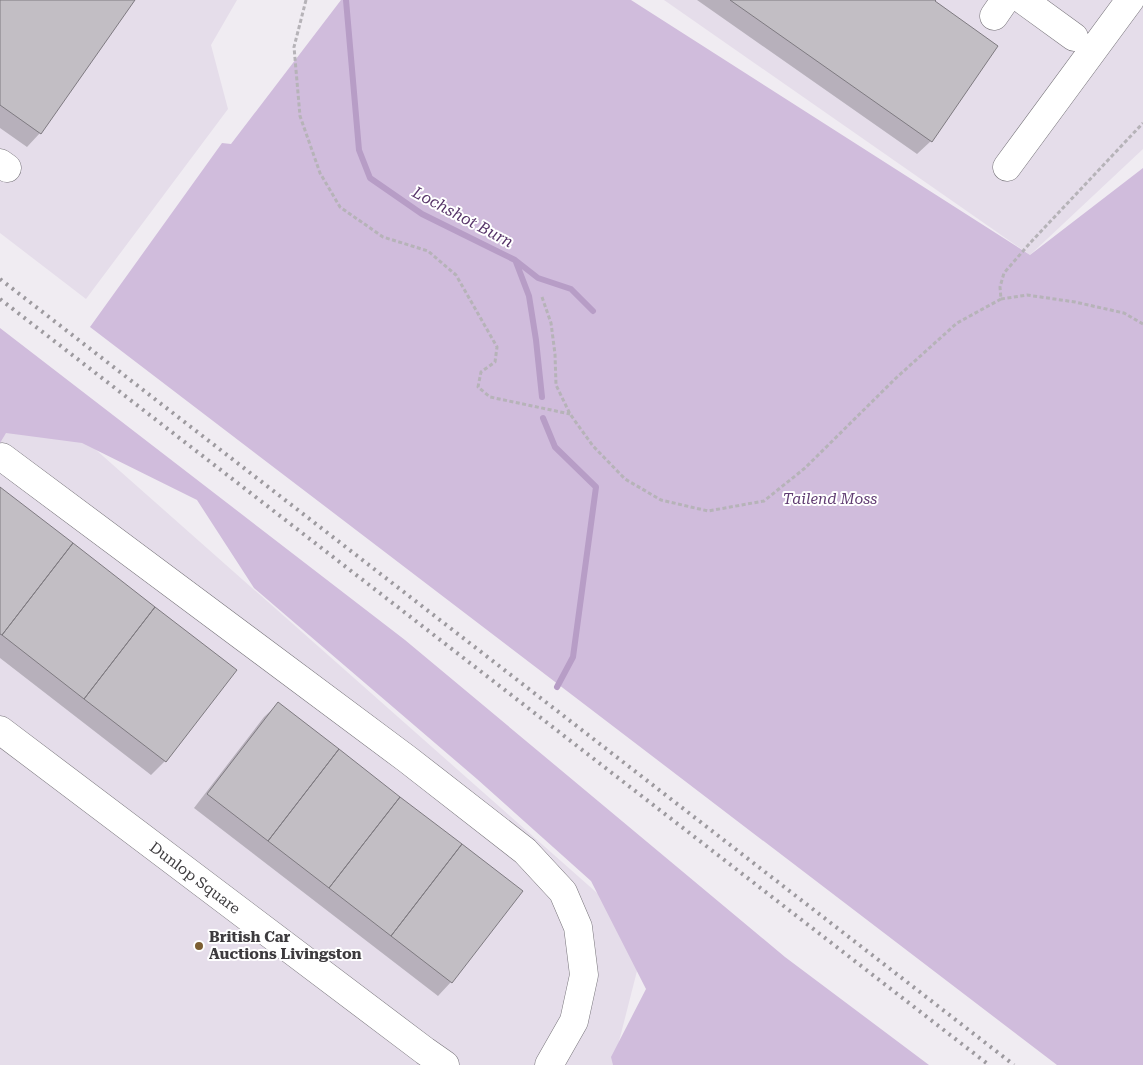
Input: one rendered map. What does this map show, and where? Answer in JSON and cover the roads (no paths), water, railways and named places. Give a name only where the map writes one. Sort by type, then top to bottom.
[{"type":"street","points":[[1023,0],[1074,37]]},
{"type":"street","points":[[1007,167],[1130,0]]},
{"type":"street","points":[[2,457],[407,759],[525,851],[562,892],[578,927],[584,975],[574,1021],[549,1065]]},
{"type":"street","name":"Dunlop Square","points":[[0,730],[428,1060]]},
{"type":"waterway","name":"Lochshot Burn","points":[[346,0],[359,150],[370,178],[422,214],[515,260],[538,278],[571,289],[593,311]]},
{"type":"waterway","points":[[516,262],[529,296],[542,397]]},
{"type":"waterway","points":[[543,418],[555,447],[596,487],[573,657],[557,687]]},
{"type":"railway","points":[[0,279],[1014,1065]]},
{"type":"railway","points":[[0,299],[989,1065]]},
{"type":"place","name":"British Car Auctions Livingston","points":[[199,946]]},
{"type":"park label","name":"Tailend Moss","points":[[830,499]]}]
